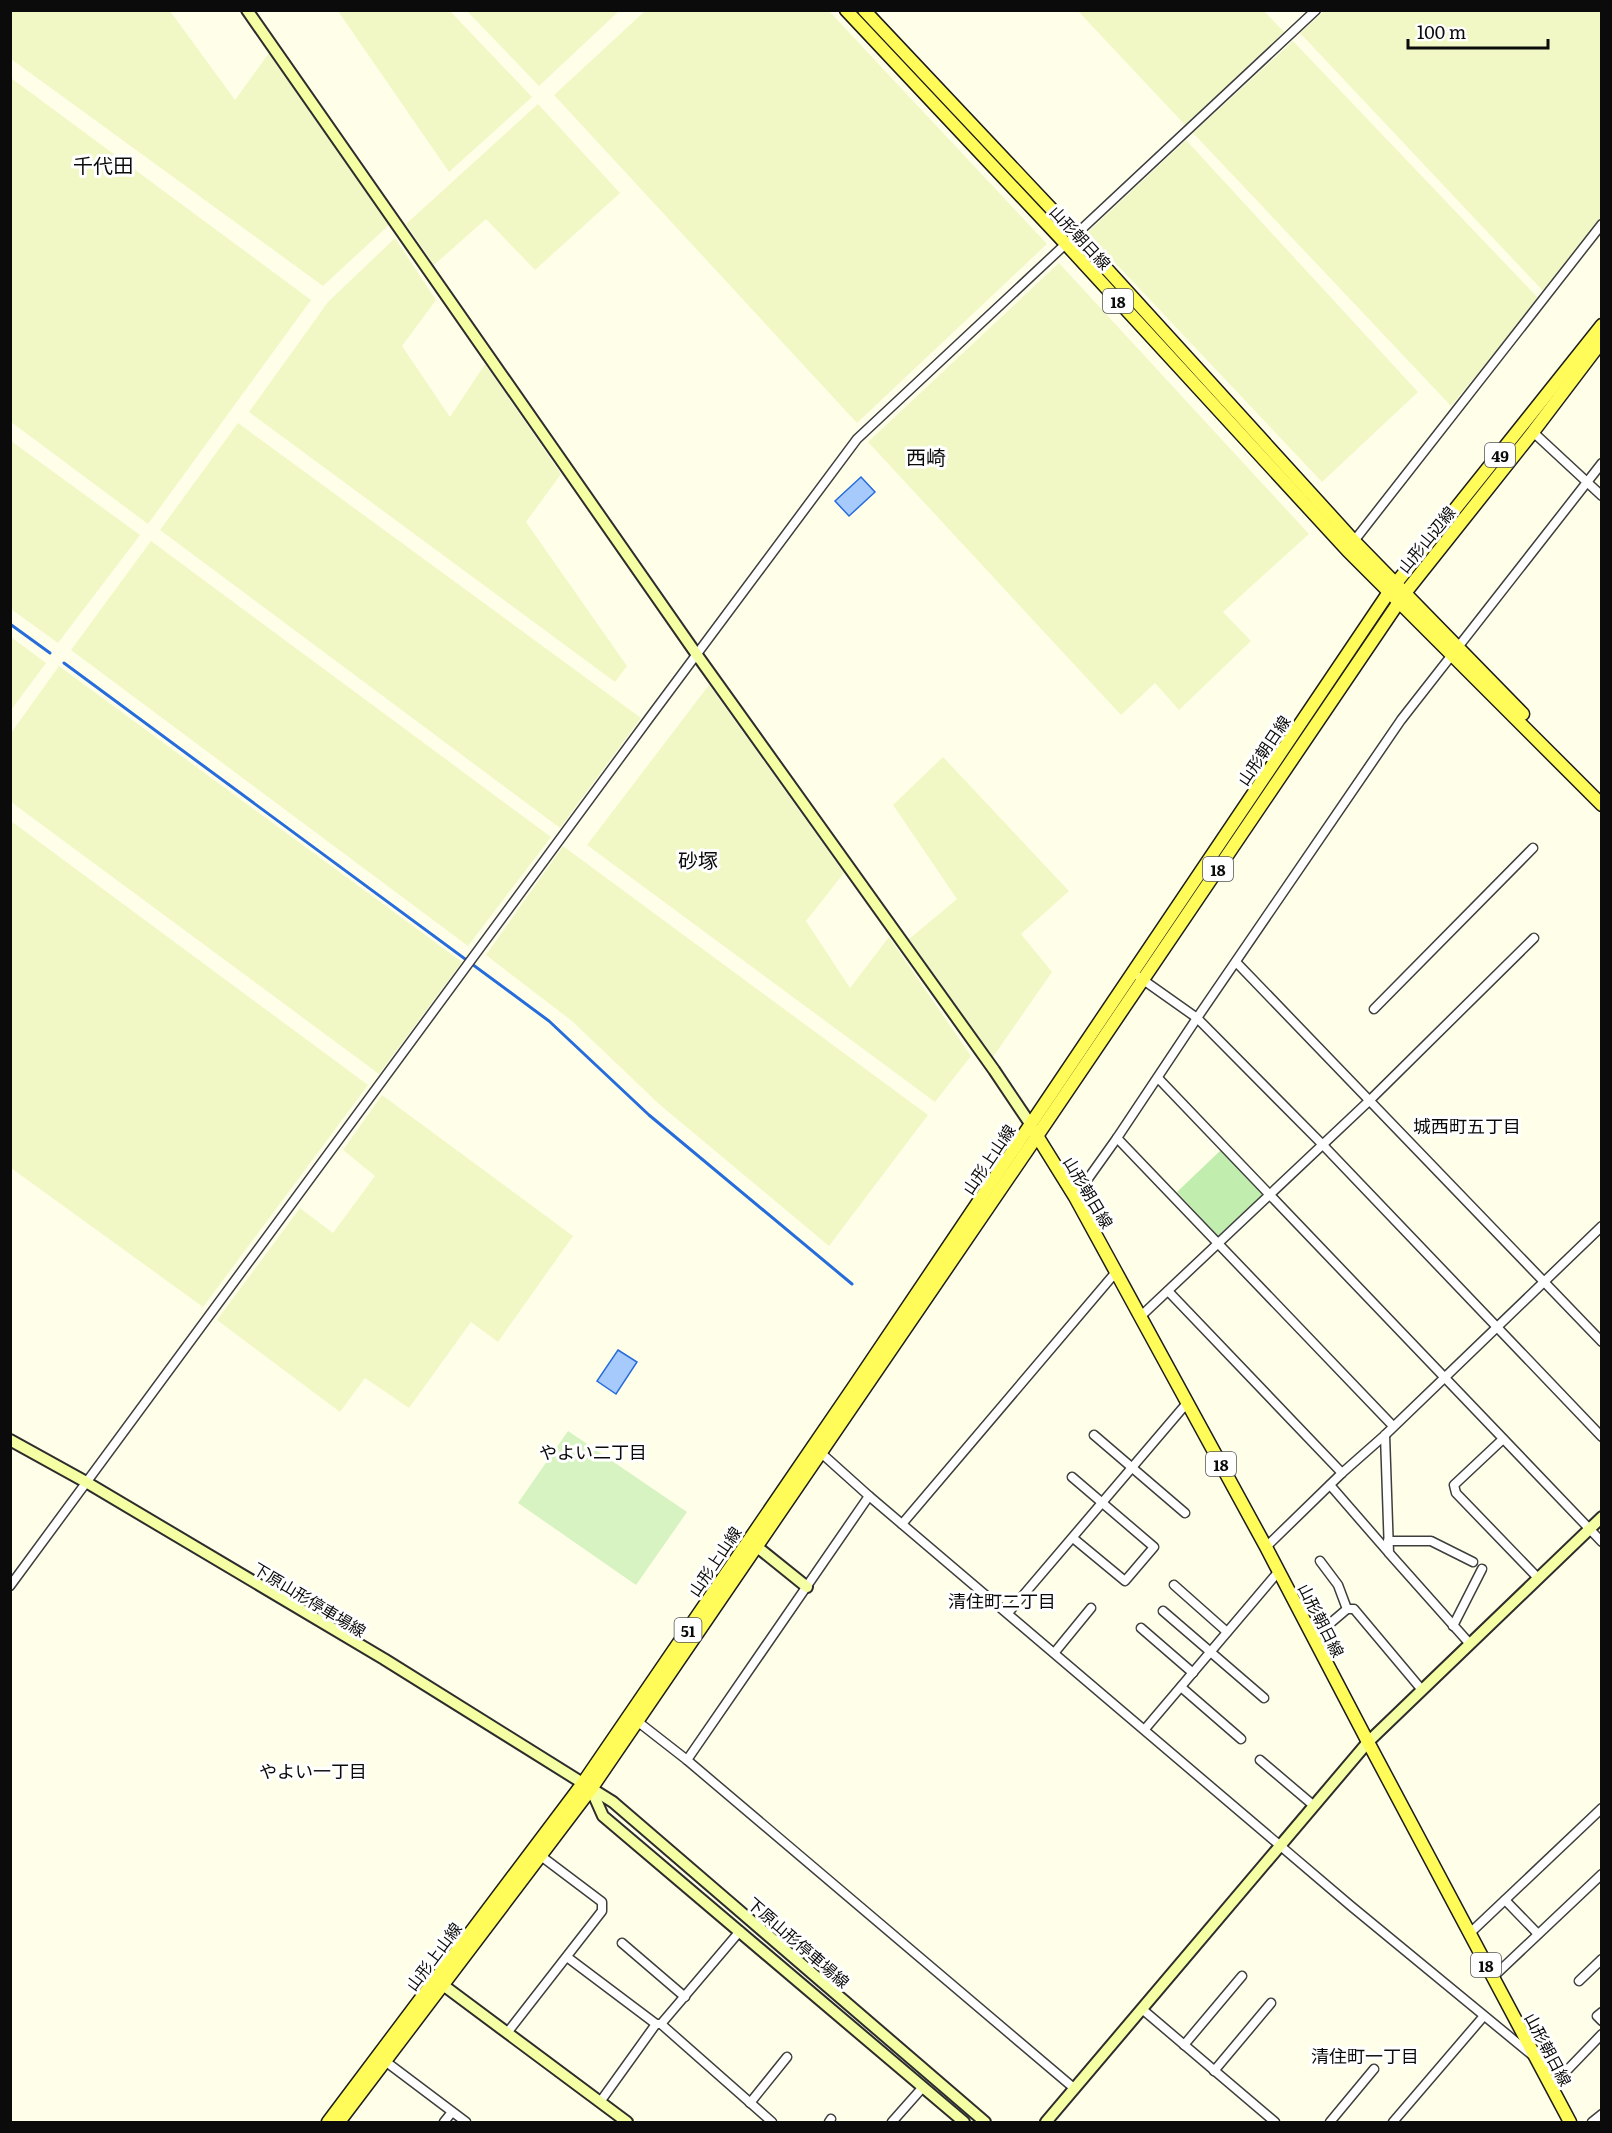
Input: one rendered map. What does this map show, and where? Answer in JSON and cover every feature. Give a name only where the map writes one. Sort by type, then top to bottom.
[{"type":"main road","name":"山形朝日線","points":[[846,10],[1066,244],[1348,551],[1397,593]]},
{"type":"main road","name":"山形朝日線","points":[[864,10],[1075,234],[1354,541],[1397,593]]},
{"type":"main road","name":"山形山辺線","points":[[1397,593],[1602,325]]},
{"type":"main road","name":"山形山辺線","points":[[1397,593],[1533,432],[1602,341]]},
{"type":"main road","name":"山形朝日線","points":[[1397,593],[1034,1131],[1075,1197],[1266,1546],[1312,1638],[1570,2122]]},
{"type":"main road","points":[[1397,593],[1602,805]]},
{"type":"main road","points":[[1454,651],[1602,793]]},
{"type":"main road","name":"山形上山線","points":[[328,2122],[637,1721],[1034,1131]]},
{"type":"main road","name":"山形上山線","points":[[339,2122],[541,1856],[1034,1131]]},
{"type":"street","points":[[247,10],[697,655],[994,1070],[1034,1131]]},
{"type":"street","points":[[10,1586],[857,439],[1316,10]]},
{"type":"street","points":[[1354,541],[1602,224]]},
{"type":"street","points":[[1533,432],[1602,496]]},
{"type":"street","points":[[1075,1197],[1401,720],[1602,463]]},
{"type":"street","points":[[1374,1009],[1533,848]]},
{"type":"street","points":[[1141,1316],[1370,1100],[1534,939]]},
{"type":"street","points":[[1236,962],[1602,1342]]},
{"type":"street","points":[[1138,977],[1197,1018],[1322,1144],[1602,1437]]},
{"type":"street","points":[[1158,1078],[1602,1542]]},
{"type":"street","points":[[1117,1138],[1393,1426]]},
{"type":"street","points":[[1266,1546],[1602,1226]]},
{"type":"street","points":[[902,1524],[1116,1272]]},
{"type":"street","points":[[1168,1292],[1342,1473]]},
{"type":"street","points":[[1008,1613],[1187,1403]]},
{"type":"street","points":[[1094,1435],[1185,1513]]},
{"type":"street","points":[[1385,1435],[1389,1553]]},
{"type":"street","points":[[1503,1439],[1454,1485],[1456,1493],[1538,1578]]},
{"type":"street","name":"下原山形停車場線","points":[[10,1440],[86,1482],[384,1659],[613,1802],[985,2122]]},
{"type":"street","points":[[820,1452],[1280,1845],[1536,2059]]},
{"type":"street","points":[[1072,1477],[1154,1547],[1125,1581],[1073,1538]]},
{"type":"street","points":[[1330,1485],[1470,1644]]},
{"type":"street","points":[[687,1760],[869,1496]]},
{"type":"street","points":[[1046,2122],[1368,1742],[1602,1517]]},
{"type":"street","points":[[1388,1541],[1431,1541],[1473,1562]]},
{"type":"street","points":[[756,1546],[807,1587]]},
{"type":"street","points":[[1320,1561],[1338,1585],[1347,1609]]},
{"type":"street","points":[[1453,1626],[1482,1569]]},
{"type":"street","points":[[1145,1729],[1279,1571]]},
{"type":"street","points":[[1174,1585],[1227,1632]]},
{"type":"street","points":[[1055,1652],[1091,1608]]},
{"type":"street","points":[[1312,1638],[1347,1609],[1354,1609],[1422,1690]]},
{"type":"street","points":[[1162,1611],[1264,1698]]},
{"type":"street","points":[[1141,1628],[1192,1673]]},
{"type":"street","points":[[1181,1687],[1241,1739]]},
{"type":"street","points":[[637,1721],[687,1760],[1075,2089]]},
{"type":"street","points":[[1260,1760],[1313,1805]]},
{"type":"street","name":"下原山形停車場線","points":[[587,1786],[603,1816],[964,2122]]},
{"type":"street","points":[[1469,1934],[1602,1808]]},
{"type":"street","points":[[507,2032],[602,1911],[602,1902],[541,1856]]},
{"type":"street","points":[[1492,1978],[1602,1874]]},
{"type":"street","points":[[1505,1900],[1538,1934]]},
{"type":"street","points":[[600,2102],[659,2024],[740,1932]]},
{"type":"street","points":[[622,1943],[685,1997]]},
{"type":"street","points":[[567,1957],[659,2024],[750,2103],[767,2121]]},
{"type":"street","points":[[1579,1981],[1602,1959]]},
{"type":"street","points":[[1184,2045],[1242,1976]]},
{"type":"street","points":[[443,1985],[627,2122]]},
{"type":"street","points":[[1214,2071],[1271,2003]]},
{"type":"street","points":[[1142,2009],[1275,2122]]},
{"type":"street","points":[[1602,2012],[1597,2016],[1602,2022]]},
{"type":"street","points":[[1393,2122],[1483,2017]]},
{"type":"street","points":[[1551,2087],[1602,2034]]},
{"type":"street","points":[[750,2103],[787,2057]]},
{"type":"street","points":[[385,2061],[466,2122]]},
{"type":"street","points":[[1330,2122],[1374,2069]]},
{"type":"street","points":[[892,2122],[922,2087]]},
{"type":"street","points":[[444,2122],[452,2112]]},
{"type":"street","points":[[1592,2122],[1602,2114]]},
{"type":"green space","points":[[11,10],[170,11],[235,100],[269,53],[389,225],[323,286],[11,59]]},
{"type":"green space","points":[[338,11],[450,11],[532,97],[449,172]]},
{"type":"green space","points":[[467,11],[619,11],[539,86]]},
{"type":"green space","points":[[645,11],[829,11],[1047,244],[857,423],[554,95]]},
{"type":"green space","points":[[1078,11],[1264,11],[1284,32],[1185,125]]},
{"type":"green space","points":[[1324,11],[1601,11],[1601,217],[1543,291],[1300,33]]},
{"type":"green space","points":[[1293,41],[1539,299],[1451,406],[1193,133]]},
{"type":"green space","points":[[11,78],[311,300],[148,524],[11,422]]},
{"type":"green space","points":[[538,104],[620,193],[535,270],[486,219],[434,265],[406,224]]},
{"type":"green space","points":[[1186,140],[1418,392],[1322,482],[1087,233]]},
{"type":"green space","points":[[395,238],[436,300],[402,346],[450,417],[485,364],[561,474],[526,522],[627,666],[615,682],[249,412],[328,302]]},
{"type":"green space","points":[[1059,263],[1309,534],[1223,612],[1251,641],[1179,710],[1155,683],[1121,715],[868,442]]},
{"type":"green space","points":[[238,423],[641,718],[560,828],[160,530]]},
{"type":"green space","points":[[11,441],[140,535],[58,643],[11,609]]},
{"type":"green space","points":[[151,541],[551,837],[468,946],[71,650]]},
{"type":"green space","points":[[11,637],[46,663],[11,710]]},
{"type":"green space","points":[[59,666],[462,962],[379,1074],[11,802],[11,733]]},
{"type":"green space","points":[[709,685],[844,873],[806,921],[850,988],[889,937],[971,1056],[935,1102],[587,845]]},
{"type":"green space","points":[[943,757],[1069,891],[1021,934],[1052,972],[993,1057],[909,939],[957,899],[893,805]]},
{"type":"green space","points":[[11,821],[368,1085],[203,1307],[11,1168]]},
{"type":"green space","points":[[563,846],[928,1115],[829,1246],[659,1104],[572,1021],[486,955]]},
{"type":"green space","points":[[382,1095],[573,1236],[498,1342],[471,1322],[409,1408],[365,1378],[340,1412],[217,1320],[300,1208],[333,1233],[375,1176],[343,1150]]},
{"type":"green space","points":[[1221,1150],[1265,1195],[1220,1238],[1177,1192]]},
{"type":"green space","points":[[568,1431],[687,1512],[636,1585],[518,1503]]},
{"type":"water","points":[[861,477],[875,492],[849,516],[835,501]]},
{"type":"water","points":[[618,1350],[637,1362],[616,1394],[597,1381]]},
{"type":"waterway","points":[[10,624],[50,653]]},
{"type":"waterway","points":[[64,663],[549,1021],[649,1115],[852,1284]]},
{"type":"district","name":"千代田","points":[[103,164]]},
{"type":"district","name":"西崎","points":[[926,456]]},
{"type":"district","name":"砂塚","points":[[698,859]]},
{"type":"district","name":"城西町五丁目","points":[[1467,1125]]},
{"type":"district","name":"やよい二丁目","points":[[593,1451]]},
{"type":"district","name":"清住町二丁目","points":[[1002,1600]]},
{"type":"district","name":"やよい一丁目","points":[[313,1770]]},
{"type":"district","name":"清住町一丁目","points":[[1365,2055]]}]
